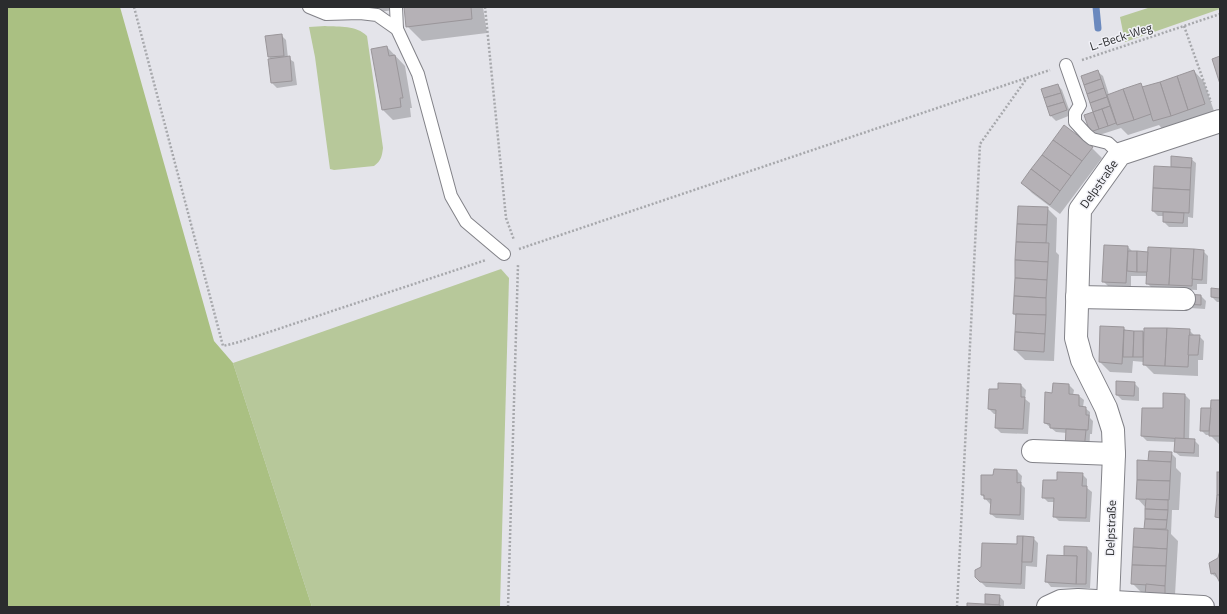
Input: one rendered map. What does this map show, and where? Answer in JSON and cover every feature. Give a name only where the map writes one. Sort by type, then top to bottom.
[{"type":"street","name":"Delpstraße","points":[[1108,602],[1114,454],[1113,430],[1106,408],[1082,360],[1076,338],[1080,210],[1120,154],[1219,121]]},
{"type":"street","points":[[1077,296],[1184,299]]},
{"type":"street","points":[[1033,451],[1114,454]]},
{"type":"street","points":[[1048,607],[1061,602],[1078,600],[1203,607]]},
{"type":"lane","points":[[309,7],[326,14],[360,13],[377,15],[397,29]]},
{"type":"lane","points":[[396,7],[397,29],[418,74],[451,196],[466,222],[504,254]]},
{"type":"lane","points":[[1066,65],[1080,105],[1075,113],[1075,122],[1092,139],[1108,143],[1120,154]]},
{"type":"path","name":"L.-Beck-Weg","points":[[134,7],[223,346],[518,250],[1220,14]]},
{"type":"path","points":[[485,7],[506,218],[518,250],[508,607]]},
{"type":"path","points":[[1184,26],[1219,121]]},
{"type":"path","points":[[957,607],[980,144],[1027,78]]},
{"type":"green space","points":[[7,7],[120,7],[214,341],[233,363],[312,607],[7,607]]},
{"type":"green space","points":[[1151,7],[1220,7],[1220,9],[1125,42],[1120,17]]},
{"type":"green space","points":[[325,26],[353,28],[363,32],[367,36],[383,148],[381,158],[374,166],[334,170],[330,169],[315,57],[309,27]]},
{"type":"green space","points":[[501,269],[509,278],[500,607],[312,607],[233,363]]},
{"type":"building","points":[[404,7],[471,7],[472,19],[406,27]]},
{"type":"building","points":[[282,34],[284,56],[268,57],[265,36]]},
{"type":"building","points":[[387,46],[389,56],[395,55],[403,98],[400,98],[401,107],[382,110],[371,49]]},
{"type":"building","points":[[290,56],[292,81],[271,83],[268,59]]},
{"type":"building","points":[[1220,56],[1220,84],[1212,59]]},
{"type":"building","points":[[1098,70],[1101,79],[1084,85],[1081,76]]},
{"type":"building","points":[[1194,70],[1205,104],[1188,110],[1177,76]]},
{"type":"building","points":[[1177,76],[1188,110],[1171,116],[1160,82]]},
{"type":"building","points":[[1101,79],[1104,88],[1087,94],[1084,85]]},
{"type":"building","points":[[1160,82],[1171,116],[1153,121],[1142,87]]},
{"type":"building","points":[[1141,83],[1151,114],[1134,120],[1123,89]]},
{"type":"building","points":[[1058,84],[1061,93],[1044,98],[1041,89]]},
{"type":"building","points":[[1104,88],[1107,97],[1090,103],[1087,94]]},
{"type":"building","points":[[1123,89],[1134,120],[1117,125],[1107,95]]},
{"type":"building","points":[[1061,93],[1064,102],[1047,107],[1044,98]]},
{"type":"building","points":[[1107,97],[1110,106],[1093,112],[1090,103]]},
{"type":"building","points":[[1064,102],[1067,110],[1050,116],[1047,107]]},
{"type":"building","points":[[1110,106],[1116,123],[1108,126],[1102,109]]},
{"type":"building","points":[[1102,109],[1108,126],[1099,129],[1093,112]]},
{"type":"building","points":[[1093,112],[1099,129],[1090,132],[1084,115]]},
{"type":"building","points":[[1064,125],[1093,147],[1082,161],[1053,140]]},
{"type":"building","points":[[1053,140],[1082,161],[1071,176],[1042,155]]},
{"type":"building","points":[[1042,155],[1071,176],[1060,191],[1031,169]]},
{"type":"building","points":[[1171,156],[1192,158],[1191,168],[1171,167]]},
{"type":"building","points":[[1154,166],[1191,168],[1190,190],[1153,188]]},
{"type":"building","points":[[1031,169],[1060,191],[1050,205],[1021,183]]},
{"type":"building","points":[[1153,188],[1190,190],[1189,213],[1152,211]]},
{"type":"building","points":[[1018,206],[1048,207],[1047,225],[1017,224]]},
{"type":"building","points":[[1163,212],[1184,213],[1183,223],[1163,222]]},
{"type":"building","points":[[1017,224],[1047,225],[1046,243],[1016,242]]},
{"type":"building","points":[[1016,242],[1049,243],[1048,262],[1015,260]]},
{"type":"building","points":[[1104,245],[1128,246],[1126,283],[1102,282]]},
{"type":"building","points":[[1148,247],[1171,248],[1169,285],[1146,284]]},
{"type":"building","points":[[1171,248],[1194,249],[1192,286],[1169,285]]},
{"type":"building","points":[[1194,249],[1204,250],[1202,280],[1192,279]]},
{"type":"building","points":[[1128,251],[1137,251],[1137,272],[1127,271]]},
{"type":"building","points":[[1137,251],[1148,252],[1147,272],[1137,272]]},
{"type":"building","points":[[1015,260],[1048,262],[1047,280],[1015,278]]},
{"type":"building","points":[[1015,278],[1047,280],[1046,298],[1014,296]]},
{"type":"building","points":[[1211,288],[1220,289],[1220,298],[1211,297]]},
{"type":"building","points":[[1185,294],[1201,295],[1201,305],[1184,304]]},
{"type":"building","points":[[1014,296],[1046,298],[1046,315],[1013,314]]},
{"type":"building","points":[[1016,314],[1046,315],[1045,334],[1015,332]]},
{"type":"building","points":[[1100,326],[1124,327],[1122,364],[1099,362]]},
{"type":"building","points":[[1144,328],[1167,328],[1165,366],[1143,365]]},
{"type":"building","points":[[1167,328],[1190,329],[1188,367],[1165,366]]},
{"type":"building","points":[[1124,330],[1134,331],[1133,357],[1123,357]]},
{"type":"building","points":[[1134,331],[1143,331],[1143,357],[1133,357]]},
{"type":"building","points":[[1015,332],[1045,334],[1044,352],[1014,350]]},
{"type":"building","points":[[1189,335],[1200,335],[1198,355],[1188,355]]},
{"type":"building","points":[[1116,381],[1135,382],[1134,396],[1116,395]]},
{"type":"building","points":[[998,383],[1021,384],[1021,397],[1025,397],[1023,429],[995,428],[996,410],[988,409],[989,389],[998,389]]},
{"type":"building","points":[[1053,383],[1069,384],[1069,394],[1079,395],[1079,406],[1086,407],[1086,415],[1089,415],[1088,430],[1050,428],[1050,424],[1044,423],[1045,392],[1052,393]]},
{"type":"building","points":[[1163,393],[1185,394],[1184,439],[1141,436],[1142,408],[1163,408]]},
{"type":"building","points":[[1211,400],[1220,400],[1220,436],[1209,436]]},
{"type":"building","points":[[1201,408],[1211,408],[1209,431],[1200,431]]},
{"type":"building","points":[[1066,429],[1086,430],[1084,450],[1065,449]]},
{"type":"building","points":[[1175,438],[1195,439],[1194,453],[1174,452]]},
{"type":"building","points":[[1149,451],[1172,452],[1171,462],[1148,461]]},
{"type":"building","points":[[1137,460],[1171,462],[1170,481],[1137,480]]},
{"type":"building","points":[[994,469],[1017,470],[1017,483],[1021,482],[1020,515],[990,514],[991,499],[984,499],[984,495],[981,495],[981,475],[993,475]]},
{"type":"building","points":[[1057,472],[1083,473],[1082,486],[1087,486],[1086,518],[1053,517],[1054,498],[1042,498],[1043,480],[1057,480]]},
{"type":"building","points":[[1217,472],[1220,472],[1220,495],[1217,495]]},
{"type":"building","points":[[1137,480],[1170,481],[1169,500],[1136,499]]},
{"type":"building","points":[[1217,495],[1220,495],[1220,518],[1215,517]]},
{"type":"building","points":[[1146,499],[1168,500],[1168,510],[1145,509]]},
{"type":"building","points":[[1145,509],[1168,510],[1167,520],[1145,519]]},
{"type":"building","points":[[1145,519],[1167,520],[1166,529],[1144,529]]},
{"type":"building","points":[[1134,528],[1168,530],[1167,549],[1133,547]]},
{"type":"building","points":[[1017,536],[1023,536],[1021,584],[980,582],[975,577],[975,570],[981,567],[982,543],[1017,544]]},
{"type":"building","points":[[1023,536],[1034,537],[1032,562],[1022,562]]},
{"type":"building","points":[[1064,546],[1087,547],[1086,584],[1076,584],[1077,556],[1064,556]]},
{"type":"building","points":[[1133,547],[1167,549],[1166,566],[1132,565]]},
{"type":"building","points":[[1220,550],[1220,583],[1215,573],[1211,574],[1209,563],[1218,558]]},
{"type":"building","points":[[1047,555],[1077,556],[1076,584],[1045,582]]},
{"type":"building","points":[[1132,565],[1166,566],[1165,586],[1131,584]]},
{"type":"building","points":[[1146,584],[1165,586],[1165,595],[1145,595]]},
{"type":"building","points":[[985,594],[1000,595],[999,605],[985,604]]},
{"type":"building","points":[[967,603],[1000,605],[1000,607],[967,607]]},
{"type":"waterway","points":[[1096,7],[1098,28]]}]
